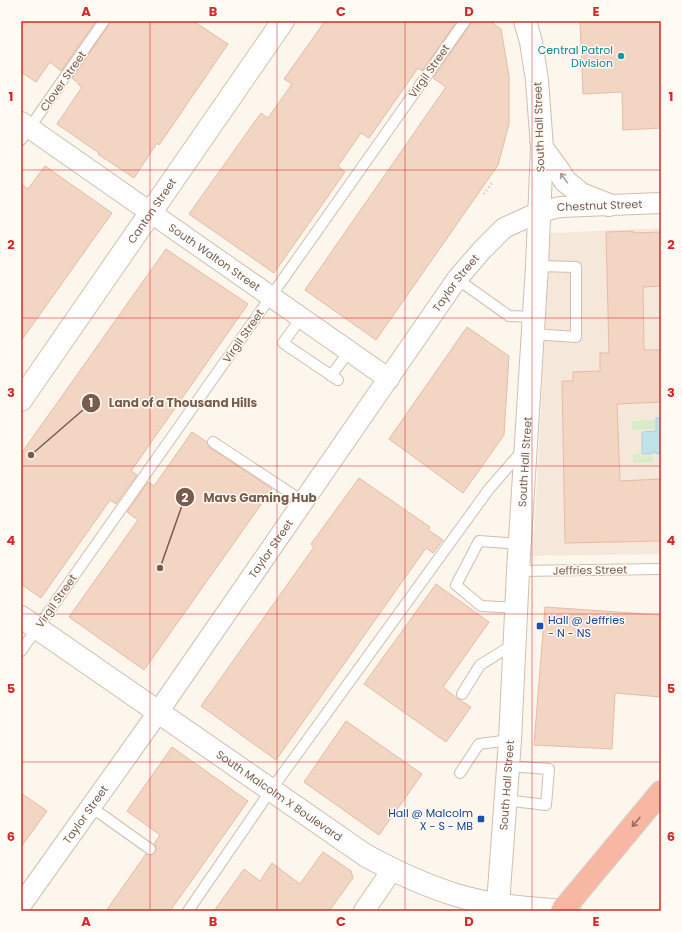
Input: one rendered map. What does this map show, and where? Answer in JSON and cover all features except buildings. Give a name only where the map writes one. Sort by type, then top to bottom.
[{"type":"highway","points":[[566,908],[661,792]]},
{"type":"street","name":"Canton Street","points":[[21,400],[283,21]]},
{"type":"street","name":"South Hall Street","points":[[498,904],[510,740],[518,571],[534,326],[542,148],[537,80],[531,42],[525,21]]},
{"type":"street","name":"South Walton Street","points":[[24,130],[151,213],[389,379]]},
{"type":"street","points":[[542,148],[569,185],[581,194],[609,205]]},
{"type":"street","name":"Chestnut Street","points":[[539,212],[560,207],[661,203]]},
{"type":"street","name":"Taylor Street","points":[[21,905],[158,712],[457,280],[482,250],[504,228],[539,212]]},
{"type":"street","name":"South Malcolm X Boulevard","points":[[29,622],[364,855],[392,870],[457,895],[498,904],[528,908],[566,908]]},
{"type":"street","points":[[364,911],[392,870]]},
{"type":"lane","name":"Clover Street","points":[[24,130],[104,21]]},
{"type":"lane","name":"Virgil Street","points":[[21,651],[29,622],[271,297],[465,21]]},
{"type":"lane","points":[[457,280],[509,316],[534,326],[576,336],[576,267],[537,266]]},
{"type":"lane","points":[[301,318],[283,343],[335,378],[349,351]]},
{"type":"lane","points":[[213,442],[304,502]]},
{"type":"lane","points":[[188,911],[271,790],[490,489],[526,446]]},
{"type":"lane","points":[[517,608],[482,606],[456,585],[479,541],[520,544]]},
{"type":"lane","name":"Jeffries Street","points":[[518,571],[661,569]]},
{"type":"lane","points":[[462,694],[480,665],[515,643]]},
{"type":"lane","points":[[460,773],[479,744],[510,740]]},
{"type":"lane","points":[[505,800],[546,805],[549,769],[508,766]]},
{"type":"lane","points":[[91,807],[150,849]]},
{"type":"path","points":[[484,194],[492,183]]},
{"type":"shaded area","points":[[661,228],[661,554],[533,556],[550,233]]},
{"type":"green space","points":[[655,420],[655,429],[632,430],[632,421]]},
{"type":"green space","points":[[633,454],[640,454],[641,457],[653,456],[653,462],[633,463]]},
{"type":"water","points":[[656,418],[661,418],[661,453],[656,454],[656,452],[653,452],[652,454],[642,454],[642,432],[656,431]]},
{"type":"place","name":"Central Patrol Division","points":[[621,56]]},
{"type":"place","name":"Land of a Thousand Hills","points":[[31,455]]},
{"type":"place","name":"Mavs Gaming Hub","points":[[160,568]]},
{"type":"place","name":"Hall @ Jeffries - N - NS","points":[[540,626]]},
{"type":"place","name":"Hall @ Malcolm X - S - MB","points":[[481,819]]}]
